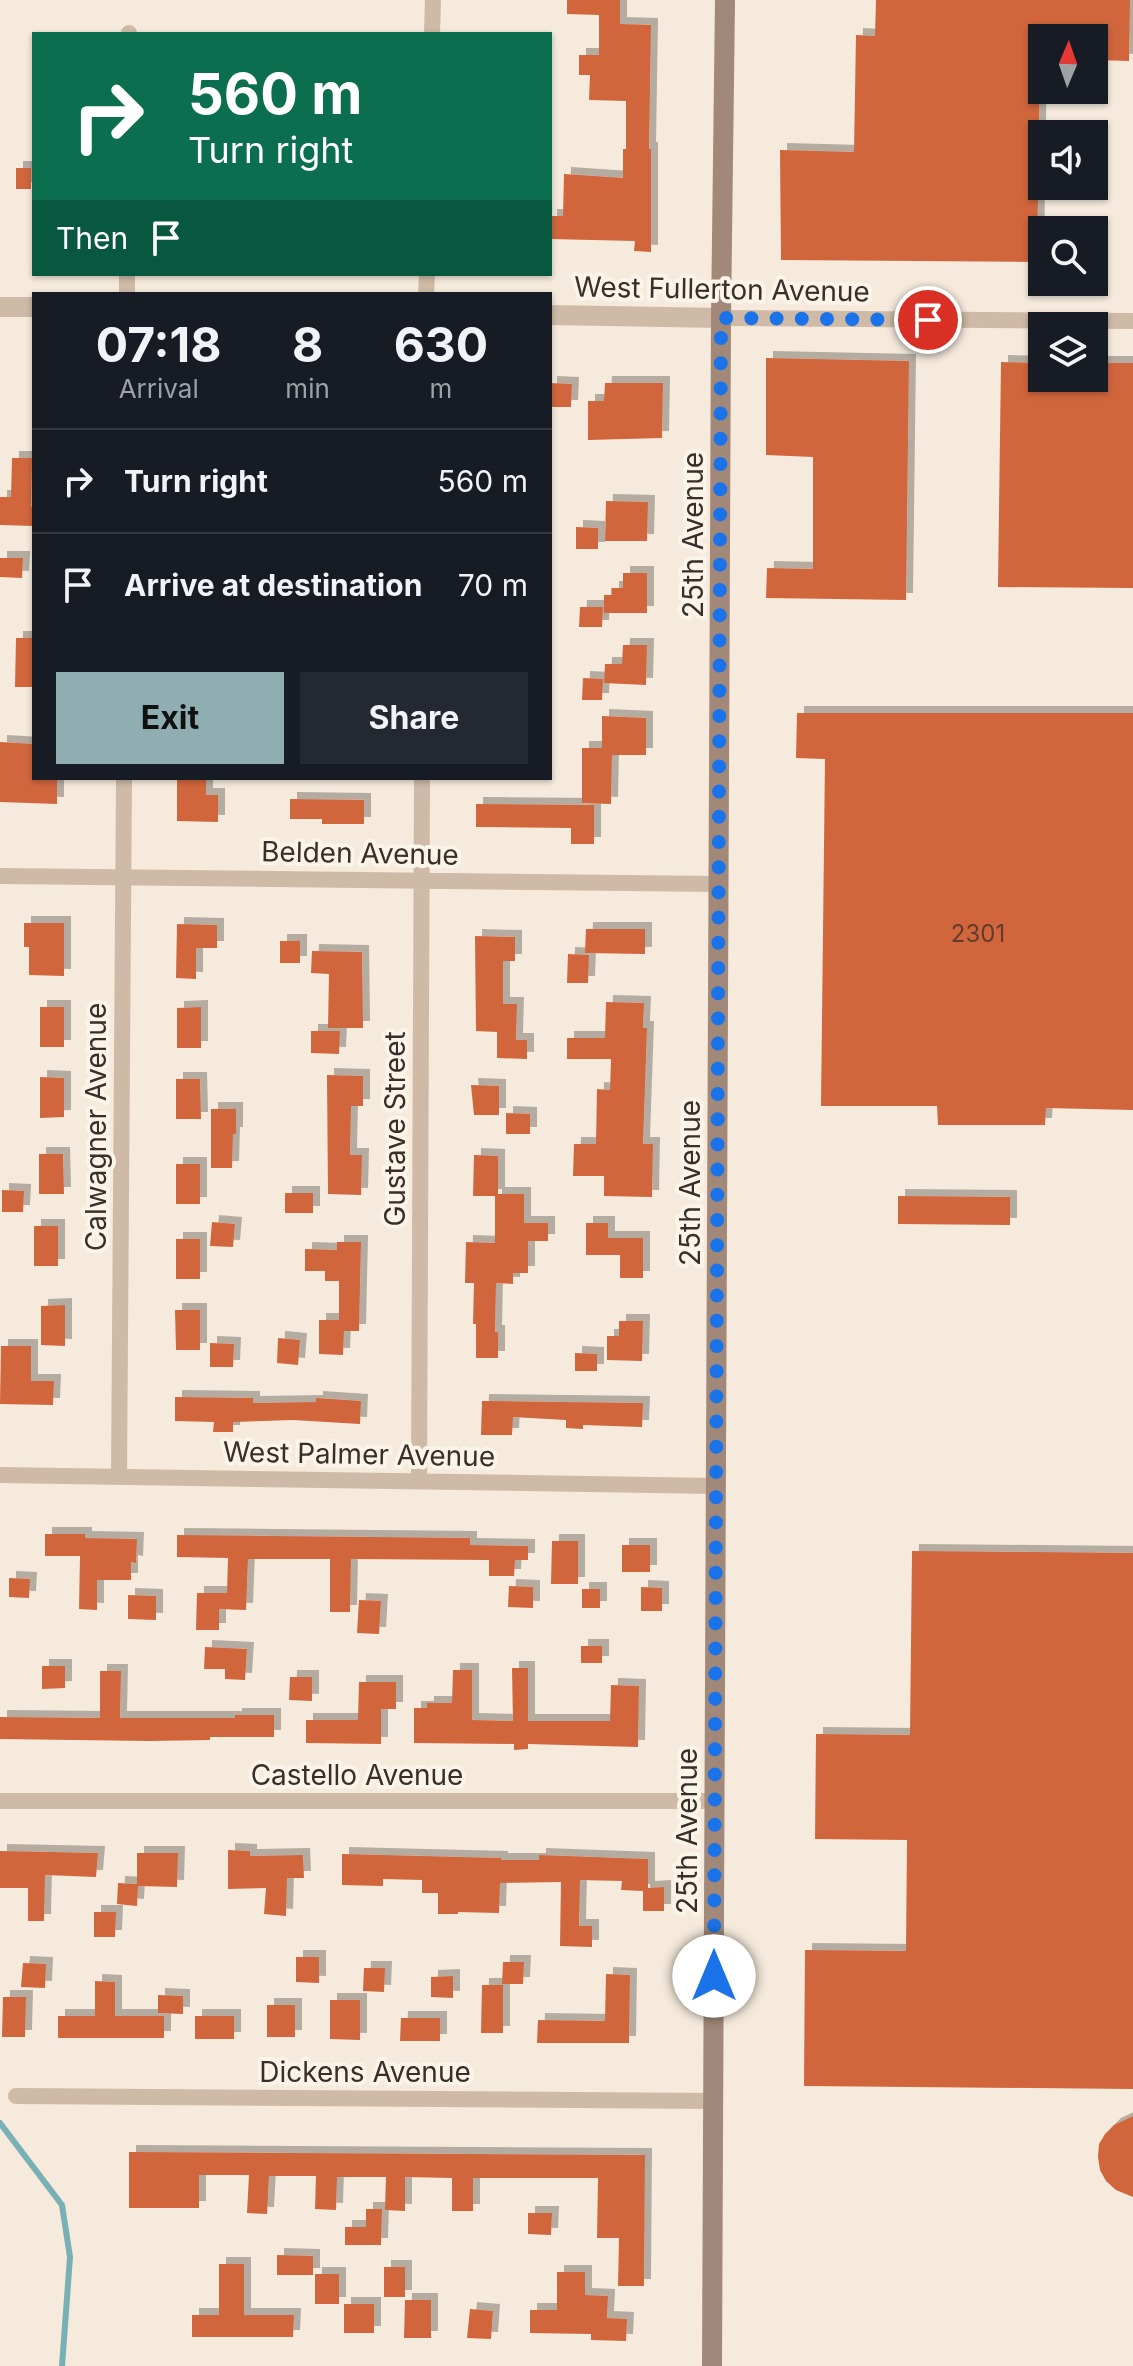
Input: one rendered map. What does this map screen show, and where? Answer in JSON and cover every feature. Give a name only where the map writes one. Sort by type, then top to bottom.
[{"type":"main road","name":"25th Avenue","points":[[712,2366],[725,0]]},
{"type":"street","points":[[432,32],[433,0]]},
{"type":"street","points":[[0,307],[32,307]]},
{"type":"street","name":"West Fullerton Avenue","points":[[552,315],[1133,321]]},
{"type":"street","name":"Calwagner Avenue","points":[[119,1476],[124,780]]},
{"type":"street","name":"Gustave Street","points":[[419,1481],[422,780]]},
{"type":"street","name":"Belden Avenue","points":[[0,876],[719,884]]},
{"type":"street","name":"West Palmer Avenue","points":[[0,1475],[716,1486]]},
{"type":"street","name":"Castello Avenue","points":[[0,1801],[715,1801]]},
{"type":"street","name":"Dickens Avenue","points":[[16,2096],[713,2101]]},
{"type":"building","points":[[567,0],[620,0],[620,24],[651,25],[651,252],[634,251],[635,241],[552,239],[552,216],[563,216],[564,174],[623,178],[623,149],[626,149],[626,101],[589,100],[590,75],[579,75],[579,55],[599,55],[599,15],[567,14]]},
{"type":"building","points":[[876,0],[1130,0],[1129,61],[1108,60],[1108,24],[1028,24],[1028,104],[1039,104],[1039,120],[1028,120],[1028,200],[1038,200],[1038,216],[1028,216],[1028,262],[781,260],[780,150],[854,152],[856,35],[875,36]]},
{"type":"building","points":[[16,168],[31,168],[31,189],[16,189]]},
{"type":"building","points":[[766,358],[909,361],[906,600],[766,598],[767,568],[813,569],[813,457],[766,455]]},
{"type":"building","points":[[1001,362],[1028,363],[1028,392],[1108,392],[1108,363],[1133,363],[1133,588],[998,587]]},
{"type":"building","points":[[552,383],[572,384],[571,407],[552,407]]},
{"type":"building","points":[[605,383],[663,383],[662,438],[588,440],[588,401],[604,401]]},
{"type":"building","points":[[12,458],[32,458],[32,526],[0,525],[0,497],[11,497]]},
{"type":"building","points":[[606,501],[648,502],[647,541],[605,541]]},
{"type":"building","points":[[576,527],[598,528],[598,549],[576,549]]},
{"type":"building","points":[[0,558],[23,558],[22,578],[0,577]]},
{"type":"building","points":[[623,573],[647,573],[647,613],[604,613],[604,595],[612,595],[612,588],[623,588]]},
{"type":"building","points":[[580,607],[603,607],[602,627],[579,627]]},
{"type":"building","points":[[16,638],[32,638],[32,687],[15,687]]},
{"type":"building","points":[[623,645],[647,645],[646,685],[604,683],[605,664],[622,664]]},
{"type":"building","points":[[583,678],[603,679],[602,700],[582,700]]},
{"type":"building","points":[[797,713],[1133,713],[1133,1110],[1046,1108],[1045,1125],[938,1125],[937,1106],[821,1106],[825,759],[796,758]]},
{"type":"building","points":[[602,716],[646,718],[646,755],[612,755],[611,804],[582,803],[582,748],[602,748]]},
{"type":"building","points":[[0,742],[32,744],[32,780],[57,780],[57,804],[0,802]]},
{"type":"building","points":[[177,780],[206,780],[206,795],[218,795],[218,822],[177,821]]},
{"type":"building","points":[[290,799],[364,800],[364,824],[322,824],[322,819],[290,819]]},
{"type":"building","points":[[476,804],[594,805],[594,844],[571,844],[571,828],[476,827]]},
{"type":"building","points":[[24,923],[64,923],[64,976],[29,975],[29,947],[24,947]]},
{"type":"building","points":[[177,924],[217,925],[217,948],[196,948],[196,979],[176,978]]},
{"type":"building","points":[[586,929],[645,929],[645,954],[585,953]]},
{"type":"building","points":[[475,936],[515,937],[515,961],[503,961],[503,1004],[517,1004],[516,1040],[527,1040],[527,1059],[497,1058],[497,1032],[476,1031]]},
{"type":"building","points":[[280,941],[300,941],[300,963],[280,963]]},
{"type":"building","points":[[312,951],[362,952],[363,1028],[328,1028],[329,974],[311,973]]},
{"type":"building","points":[[568,954],[589,955],[588,983],[567,983]]},
{"type":"building","points":[[606,1002],[644,1003],[643,1028],[647,1028],[643,1144],[653,1144],[652,1197],[604,1196],[604,1176],[573,1176],[574,1144],[596,1144],[597,1089],[610,1090],[611,1059],[567,1059],[567,1038],[605,1038]]},
{"type":"building","points":[[40,1007],[64,1007],[64,1047],[40,1047]]},
{"type":"building","points":[[201,1007],[201,1048],[177,1048],[177,1008]]},
{"type":"building","points":[[311,1031],[340,1031],[339,1054],[311,1053]]},
{"type":"building","points":[[327,1075],[363,1076],[363,1106],[351,1106],[350,1155],[362,1155],[361,1195],[328,1194]]},
{"type":"building","points":[[40,1077],[64,1078],[64,1117],[40,1118]]},
{"type":"building","points":[[176,1079],[200,1079],[201,1119],[176,1119]]},
{"type":"building","points":[[471,1085],[499,1086],[499,1115],[474,1115]]},
{"type":"building","points":[[211,1109],[236,1109],[232,1168],[211,1168]]},
{"type":"building","points":[[506,1113],[530,1114],[530,1134],[506,1134]]},
{"type":"building","points":[[39,1154],[63,1154],[64,1194],[39,1194]]},
{"type":"building","points":[[474,1155],[498,1156],[498,1194],[524,1194],[524,1223],[548,1223],[548,1241],[528,1241],[528,1273],[513,1273],[513,1284],[496,1283],[498,1358],[476,1358],[474,1283],[465,1283],[466,1242],[495,1243],[495,1196],[473,1196]]},
{"type":"building","points":[[176,1164],[200,1164],[200,1204],[176,1204]]},
{"type":"building","points":[[2,1190],[24,1191],[23,1212],[2,1212]]},
{"type":"building","points":[[285,1193],[313,1193],[313,1213],[285,1213]]},
{"type":"building","points":[[898,1196],[1010,1197],[1010,1225],[898,1224]]},
{"type":"building","points":[[212,1222],[235,1224],[233,1247],[210,1246]]},
{"type":"building","points":[[586,1223],[608,1223],[608,1238],[643,1238],[643,1278],[620,1278],[620,1255],[586,1255]]},
{"type":"building","points":[[34,1226],[58,1226],[58,1266],[34,1266]]},
{"type":"building","points":[[176,1239],[200,1239],[200,1279],[176,1279]]},
{"type":"building","points":[[337,1242],[361,1242],[359,1331],[344,1331],[343,1355],[319,1354],[319,1320],[339,1320],[339,1281],[325,1281],[325,1271],[305,1271],[305,1249],[337,1250]]},
{"type":"building","points":[[65,1305],[65,1346],[41,1345],[41,1306]]},
{"type":"building","points":[[175,1310],[200,1310],[200,1350],[176,1350]]},
{"type":"building","points":[[619,1321],[643,1321],[642,1361],[607,1360],[607,1336],[619,1336]]},
{"type":"building","points":[[278,1338],[300,1340],[298,1365],[277,1363]]},
{"type":"building","points":[[210,1343],[234,1344],[233,1367],[210,1367]]},
{"type":"building","points":[[1,1346],[31,1346],[31,1381],[54,1381],[53,1405],[0,1404]]},
{"type":"building","points":[[575,1353],[597,1354],[597,1371],[575,1371]]},
{"type":"building","points":[[175,1397],[253,1398],[253,1403],[316,1402],[316,1398],[361,1401],[360,1424],[293,1420],[233,1422],[233,1432],[213,1432],[214,1422],[175,1421]]},
{"type":"building","points":[[482,1401],[643,1403],[642,1427],[583,1425],[583,1429],[566,1428],[566,1420],[513,1417],[512,1435],[481,1435]]},
{"type":"building","points":[[45,1534],[137,1539],[136,1563],[131,1562],[131,1580],[97,1580],[97,1610],[79,1609],[80,1556],[45,1556]]},
{"type":"building","points":[[177,1535],[470,1538],[470,1545],[528,1546],[528,1560],[515,1560],[514,1576],[489,1576],[489,1560],[351,1559],[350,1612],[330,1612],[330,1559],[248,1559],[246,1610],[219,1609],[219,1630],[196,1630],[197,1593],[227,1593],[228,1558],[177,1557]]},
{"type":"building","points":[[552,1541],[578,1541],[578,1584],[551,1584]]},
{"type":"building","points":[[622,1545],[650,1545],[650,1572],[622,1572]]},
{"type":"building","points":[[912,1551],[1133,1553],[1133,2089],[804,2086],[805,1950],[906,1951],[907,1840],[815,1839],[816,1734],[910,1735]]},
{"type":"building","points":[[9,1578],[30,1579],[29,1598],[9,1597]]},
{"type":"building","points":[[509,1586],[533,1587],[533,1608],[508,1607]]},
{"type":"building","points":[[641,1587],[662,1588],[662,1611],[641,1611]]},
{"type":"building","points":[[582,1589],[600,1589],[600,1608],[582,1608]]},
{"type":"building","points":[[128,1595],[156,1596],[156,1620],[128,1619]]},
{"type":"building","points":[[359,1600],[381,1601],[379,1634],[357,1633]]},
{"type":"building","points":[[581,1646],[602,1646],[602,1663],[581,1663]]},
{"type":"building","points":[[205,1647],[247,1649],[245,1680],[225,1679],[225,1669],[204,1669]]},
{"type":"building","points":[[42,1666],[65,1666],[65,1688],[42,1689]]},
{"type":"building","points":[[512,1668],[528,1668],[528,1721],[610,1721],[611,1685],[639,1686],[638,1747],[528,1744],[528,1749],[514,1750],[514,1744],[414,1743],[414,1708],[427,1708],[427,1703],[452,1703],[453,1670],[472,1670],[472,1720],[513,1721]]},
{"type":"building","points":[[100,1671],[121,1671],[120,1718],[274,1715],[274,1737],[150,1741],[0,1739],[0,1717],[100,1718]]},
{"type":"building","points":[[290,1677],[312,1677],[312,1701],[289,1700]]},
{"type":"building","points":[[359,1682],[396,1682],[396,1709],[381,1709],[381,1744],[306,1743],[306,1720],[358,1720]]},
{"type":"building","points":[[228,1850],[250,1851],[250,1856],[303,1855],[304,1878],[287,1878],[286,1916],[264,1914],[266,1888],[228,1889]]},
{"type":"building","points":[[0,1851],[98,1853],[96,1877],[45,1875],[44,1921],[28,1921],[28,1888],[0,1888]]},
{"type":"building","points":[[137,1853],[178,1853],[177,1887],[138,1886],[137,1906],[117,1904],[118,1883],[137,1884]]},
{"type":"building","points":[[342,1854],[501,1860],[539,1860],[539,1855],[648,1859],[648,1888],[664,1887],[664,1911],[643,1911],[643,1891],[621,1890],[622,1881],[580,1880],[579,1926],[592,1926],[592,1947],[560,1946],[561,1882],[500,1883],[499,1913],[438,1914],[438,1893],[422,1893],[422,1880],[383,1879],[383,1886],[342,1885]]},
{"type":"building","points":[[94,1912],[116,1912],[115,1937],[94,1937]]},
{"type":"building","points":[[296,1957],[319,1957],[319,1983],[296,1982]]},
{"type":"building","points":[[503,1962],[524,1962],[523,1984],[502,1984]]},
{"type":"building","points":[[23,1963],[46,1964],[45,1988],[21,1987]]},
{"type":"building","points":[[364,1968],[385,1968],[384,1992],[363,1991]]},
{"type":"building","points":[[606,1974],[630,1975],[629,2043],[537,2043],[538,2020],[605,2021]]},
{"type":"building","points":[[453,1976],[453,1998],[431,1997],[431,1977]]},
{"type":"building","points":[[95,1981],[115,1982],[115,2016],[164,2016],[164,2038],[58,2038],[58,2016],[95,2016]]},
{"type":"building","points":[[482,1985],[503,1985],[503,2033],[481,2033]]},
{"type":"building","points":[[158,1995],[183,1996],[183,2014],[158,2013]]},
{"type":"building","points":[[3,1997],[26,1997],[25,2037],[2,2037]]},
{"type":"building","points":[[330,2000],[360,2000],[360,2040],[330,2039]]},
{"type":"building","points":[[267,2005],[295,2005],[295,2037],[267,2037]]},
{"type":"building","points":[[195,2016],[234,2016],[234,2039],[195,2039]]},
{"type":"building","points":[[401,2018],[440,2018],[440,2041],[400,2041]]},
{"type":"building","points":[[1133,2116],[1133,2197],[1116,2190],[1106,2181],[1098,2157],[1099,2144],[1105,2134],[1114,2125]]},
{"type":"building","points":[[129,2152],[645,2155],[644,2286],[618,2286],[619,2238],[597,2238],[598,2178],[473,2178],[473,2211],[452,2211],[452,2178],[405,2177],[405,2211],[385,2210],[386,2177],[337,2177],[336,2210],[315,2209],[316,2176],[269,2176],[267,2214],[247,2213],[249,2175],[199,2175],[199,2208],[129,2208]]},
{"type":"building","points":[[366,2209],[382,2209],[381,2245],[345,2245],[345,2227],[366,2227]]},
{"type":"building","points":[[528,2213],[552,2213],[551,2235],[528,2234]]},
{"type":"building","points":[[277,2255],[313,2256],[313,2275],[277,2275]]},
{"type":"building","points":[[219,2264],[244,2264],[244,2315],[294,2315],[293,2337],[192,2337],[192,2315],[219,2315]]},
{"type":"building","points":[[384,2267],[405,2267],[405,2297],[384,2297]]},
{"type":"building","points":[[557,2272],[585,2272],[585,2295],[608,2296],[607,2318],[627,2319],[626,2341],[591,2340],[591,2334],[530,2333],[530,2310],[557,2310]]},
{"type":"building","points":[[315,2274],[339,2274],[339,2304],[315,2304]]},
{"type":"building","points":[[405,2300],[431,2300],[431,2338],[404,2338]]},
{"type":"building","points":[[344,2304],[374,2304],[374,2333],[344,2333]]},
{"type":"building","points":[[470,2309],[493,2311],[491,2339],[467,2338]]},
{"type":"waterway","points":[[0,2123],[62,2205],[70,2257],[62,2366]]},
{"type":"route","points":[[714,1976],[721,318],[928,320]]}]
